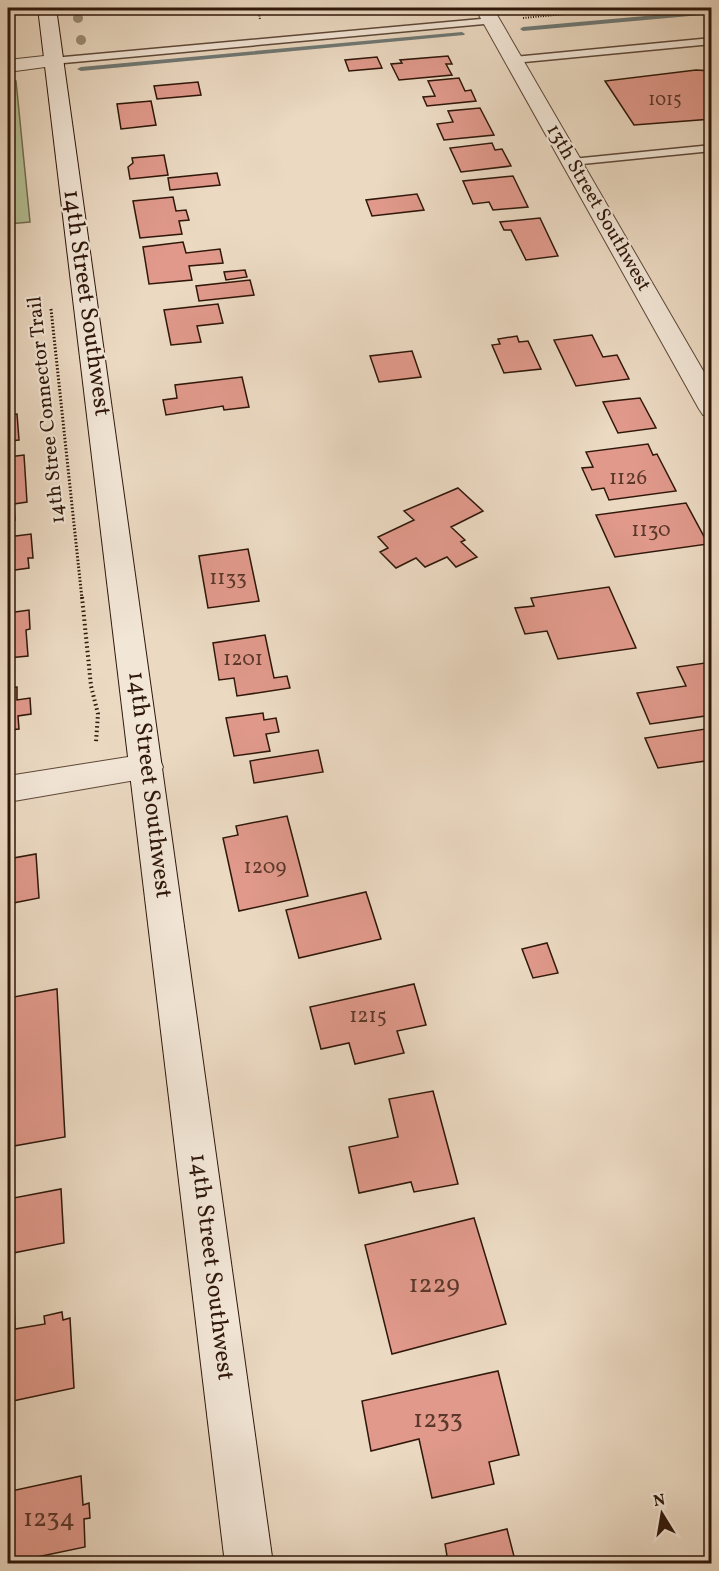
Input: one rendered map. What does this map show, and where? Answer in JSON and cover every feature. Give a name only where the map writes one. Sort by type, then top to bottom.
[{"type":"street","name":"14th Street Southwest","points":[[47,8],[249,1563]]},
{"type":"street","name":"13th Street Southwest","points":[[488,14],[711,409]]},
{"type":"street","points":[[8,66],[54,61]]},
{"type":"street","points":[[8,789],[147,767]]},
{"type":"lane","points":[[54,61],[488,14]]},
{"type":"lane","points":[[514,60],[711,41]]},
{"type":"lane","points":[[572,162],[711,148]]},
{"type":"path","points":[[517,19],[630,8]]},
{"type":"path","name":"14th Stree Connector Trail","points":[[50,300],[91,686],[95,696],[99,731],[96,742]]},
{"type":"green space","points":[[16,81],[30,222],[8,224],[8,82]]},
{"type":"building","points":[[448,56],[452,64],[446,64],[452,75],[399,80],[391,64],[402,63],[400,60]]},
{"type":"building","points":[[377,57],[382,68],[349,71],[345,60]]},
{"type":"building","points":[[696,70],[712,71],[712,119],[634,125],[605,81]]},
{"type":"building","points":[[459,78],[465,91],[471,90],[476,101],[427,106],[423,97],[435,96],[428,81]]},
{"type":"building","points":[[198,82],[201,95],[157,99],[154,86]]},
{"type":"building","points":[[151,101],[156,125],[121,129],[117,104]]},
{"type":"building","points":[[480,108],[494,135],[444,140],[437,124],[453,122],[448,111]]},
{"type":"building","points":[[492,143],[495,150],[502,149],[511,166],[461,172],[450,148]]},
{"type":"building","points":[[164,155],[168,175],[130,179],[128,167],[133,163],[132,158]]},
{"type":"building","points":[[217,173],[220,185],[170,190],[168,178]]},
{"type":"building","points":[[513,176],[528,207],[493,210],[489,202],[473,204],[463,181]]},
{"type":"building","points":[[417,194],[424,210],[372,216],[366,200]]},
{"type":"building","points":[[173,197],[176,211],[186,210],[189,220],[179,221],[182,234],[140,238],[133,201]]},
{"type":"building","points":[[540,218],[558,256],[526,260],[511,230],[504,230],[500,222]]},
{"type":"building","points":[[183,242],[186,253],[220,249],[223,263],[189,266],[192,280],[149,284],[143,247]]},
{"type":"building","points":[[245,270],[247,277],[226,280],[224,272]]},
{"type":"building","points":[[250,280],[254,295],[199,301],[196,286]]},
{"type":"building","points":[[218,304],[223,323],[197,326],[201,342],[171,345],[164,310]]},
{"type":"building","points":[[592,335],[603,357],[617,355],[629,379],[576,386],[554,340]]},
{"type":"building","points":[[517,336],[519,342],[528,341],[541,369],[504,373],[492,345],[500,344],[498,339]]},
{"type":"building","points":[[412,351],[421,377],[379,382],[370,356]]},
{"type":"building","points":[[242,377],[249,407],[224,410],[223,406],[166,415],[163,400],[177,398],[175,385]]},
{"type":"building","points":[[640,398],[656,428],[618,433],[603,402]]},
{"type":"building","points":[[17,414],[19,440],[8,441],[8,415]]},
{"type":"building","points":[[648,444],[653,455],[657,454],[676,491],[609,500],[604,488],[592,490],[582,468],[593,467],[586,452]]},
{"type":"building","points":[[24,455],[27,502],[14,504],[15,520],[8,521],[8,457]]},
{"type":"building","points":[[458,488],[483,511],[451,527],[465,540],[461,542],[477,557],[456,567],[447,557],[425,567],[416,558],[396,568],[380,552],[388,548],[378,537],[414,520],[404,511]]},
{"type":"building","points":[[686,503],[708,544],[615,557],[596,515]]},
{"type":"building","points":[[31,534],[33,558],[28,558],[29,568],[8,571],[8,537]]},
{"type":"building","points":[[248,549],[259,601],[208,608],[199,556]]},
{"type":"building","points":[[609,587],[636,648],[558,659],[547,631],[525,634],[515,608],[534,606],[531,598]]},
{"type":"building","points":[[29,610],[30,629],[26,630],[28,656],[8,658],[8,613]]},
{"type":"building","points":[[265,635],[274,678],[287,676],[290,688],[237,696],[234,678],[219,680],[213,643]]},
{"type":"building","points":[[712,662],[712,715],[650,724],[637,693],[686,686],[677,667]]},
{"type":"building","points":[[17,687],[17,700],[30,698],[31,714],[18,716],[19,729],[8,730],[8,688]]},
{"type":"building","points":[[263,713],[264,720],[276,718],[279,732],[266,734],[270,751],[234,756],[226,718]]},
{"type":"building","points":[[712,728],[712,760],[658,768],[645,738]]},
{"type":"building","points":[[318,750],[323,772],[254,783],[250,761]]},
{"type":"building","points":[[287,816],[308,896],[239,911],[223,838],[238,835],[236,826]]},
{"type":"building","points":[[36,854],[39,898],[8,904],[8,859]]},
{"type":"building","points":[[366,892],[381,939],[299,958],[286,910]]},
{"type":"building","points":[[547,943],[558,973],[533,978],[522,949]]},
{"type":"building","points":[[414,984],[426,1025],[397,1031],[404,1053],[355,1064],[349,1043],[321,1049],[310,1007]]},
{"type":"building","points":[[57,989],[65,1137],[8,1147],[8,998]]},
{"type":"building","points":[[433,1091],[458,1184],[414,1192],[411,1182],[359,1193],[349,1147],[398,1137],[389,1099]]},
{"type":"building","points":[[61,1189],[64,1243],[8,1254],[8,1199]]},
{"type":"building","points":[[474,1218],[506,1324],[392,1354],[365,1245]]},
{"type":"building","points":[[14,1303],[15,1329],[45,1324],[44,1316],[62,1312],[63,1320],[70,1318],[74,1388],[8,1402],[8,1305]]},
{"type":"building","points":[[498,1371],[519,1455],[489,1462],[494,1484],[432,1498],[419,1439],[371,1451],[362,1401]]},
{"type":"building","points":[[81,1476],[83,1505],[89,1503],[90,1518],[84,1519],[85,1547],[13,1562],[11,1491]]},
{"type":"building","points":[[507,1529],[516,1564],[418,1564],[447,1556],[445,1544]]},
{"type":"waterway","points":[[523,29],[712,12]]},
{"type":"waterway","points":[[81,69],[462,34]]}]
